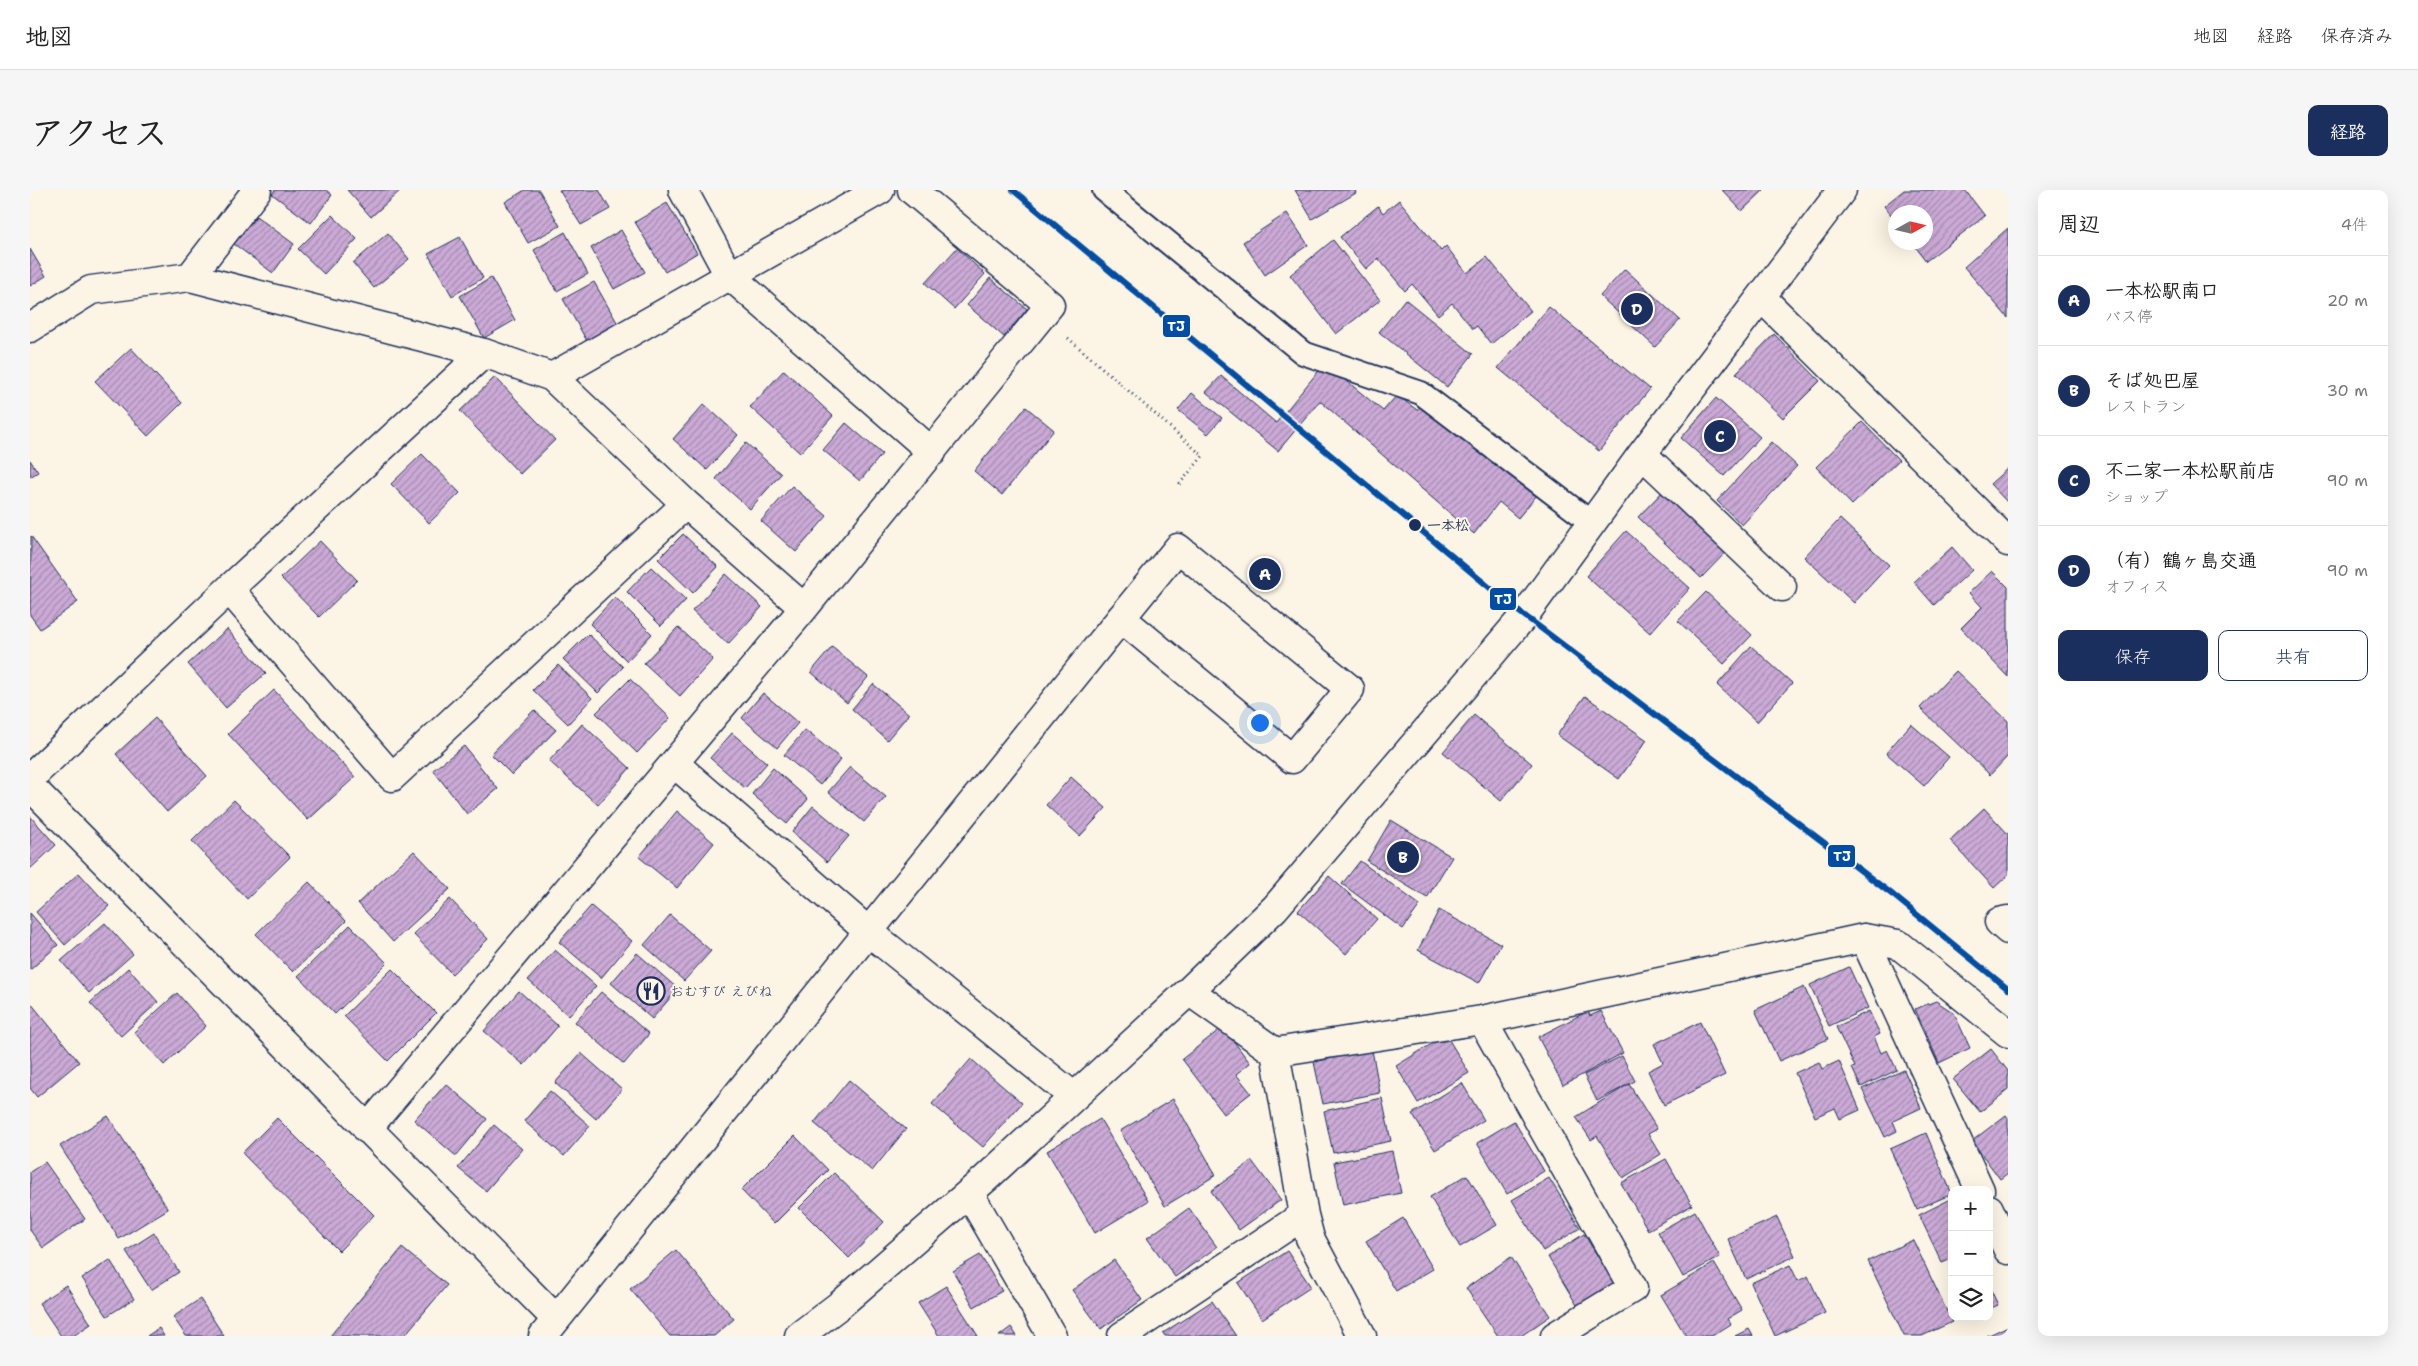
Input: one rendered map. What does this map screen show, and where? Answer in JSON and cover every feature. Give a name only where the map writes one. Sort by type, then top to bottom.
[{"type":"street","points":[[190,277],[257,190]]},
{"type":"street","points":[[683,190],[729,275],[932,452]]},
{"type":"street","points":[[552,377],[880,190]]},
{"type":"street","points":[[367,1129],[804,608],[1050,304],[912,190]]},
{"type":"street","points":[[799,1336],[841,1304],[969,1193],[1189,991],[1281,900],[1524,616],[1642,454],[1842,190]]},
{"type":"street","points":[[30,328],[91,290],[190,277],[484,353],[552,377],[686,504],[804,608]]},
{"type":"street","points":[[1761,297],[2008,542]]},
{"type":"street","points":[[30,778],[229,589],[484,353]]},
{"type":"street","points":[[1642,454],[1782,587]]},
{"type":"street","points":[[229,589],[392,777],[686,504]]},
{"type":"street","points":[[30,786],[367,1129],[550,1328],[1121,618],[1178,548],[1350,689],[1292,759],[1121,618]]},
{"type":"street","points":[[674,763],[869,932],[1073,1096]]},
{"type":"street","points":[[2008,920],[1999,922],[2008,930]]},
{"type":"street","points":[[1274,1052],[1482,1020],[1864,938],[1898,944],[2008,1033]]},
{"type":"street","points":[[1864,938],[1978,1186]]},
{"type":"street","points":[[1189,991],[1274,1052],[1304,1215],[1310,1238],[1362,1336]]},
{"type":"street","points":[[1482,1020],[1633,1288],[1554,1336]]},
{"type":"street","points":[[969,1193],[1052,1336]]},
{"type":"street","points":[[1122,1336],[1304,1215]]},
{"type":"street","points":[[1993,1218],[2008,1250]]},
{"type":"lane","points":[[1104,190],[1303,353],[1421,393],[1592,523]]},
{"type":"path","points":[[1041,315],[1203,456],[1177,487]]},
{"type":"building","points":[[275,190],[326,190],[332,195],[311,223],[272,194]]},
{"type":"building","points":[[347,190],[401,190],[371,217]]},
{"type":"building","points":[[525,190],[539,190],[560,226],[528,243],[505,202]]},
{"type":"building","points":[[559,190],[599,190],[610,209],[581,225]]},
{"type":"building","points":[[1295,190],[1355,190],[1356,193],[1312,219]]},
{"type":"building","points":[[1722,190],[1764,190],[1742,211]]},
{"type":"building","points":[[1904,190],[1965,190],[1985,216],[1926,261],[1918,250],[1933,250],[1933,205],[1888,205],[1888,211],[1884,206]]},
{"type":"building","points":[[1399,200],[1441,251],[1446,246],[1467,273],[1487,257],[1531,311],[1491,344],[1477,326],[1473,329],[1452,303],[1438,315],[1412,284],[1405,291],[1378,258],[1366,269],[1340,237],[1378,206],[1383,213]]},
{"type":"building","points":[[667,203],[697,253],[665,272],[635,222]]},
{"type":"building","points":[[1287,213],[1308,245],[1265,275],[1243,242]]},
{"type":"building","points":[[332,215],[357,239],[324,274],[298,249]]},
{"type":"building","points":[[256,216],[294,244],[273,273],[234,244]]},
{"type":"building","points":[[2008,228],[2008,318],[1964,267]]},
{"type":"building","points":[[621,230],[645,272],[614,289],[591,248]]},
{"type":"building","points":[[565,232],[588,274],[557,291],[534,250]]},
{"type":"building","points":[[388,233],[409,259],[374,288],[353,263]]},
{"type":"building","points":[[460,237],[483,278],[452,296],[428,254]]},
{"type":"building","points":[[1333,240],[1380,300],[1336,334],[1290,275]]},
{"type":"building","points":[[957,248],[985,274],[954,309],[925,283]]},
{"type":"building","points":[[30,249],[46,276],[30,286]]},
{"type":"building","points":[[1625,269],[1680,320],[1655,347],[1600,296]]},
{"type":"building","points":[[491,278],[515,320],[484,338],[460,296]]},
{"type":"building","points":[[990,278],[1027,309],[1004,337],[967,305]]},
{"type":"building","points":[[594,282],[618,324],[587,341],[563,299]]},
{"type":"building","points":[[1405,299],[1473,354],[1447,387],[1379,332]]},
{"type":"building","points":[[1549,307],[1650,389],[1599,451],[1498,368]]},
{"type":"building","points":[[1774,334],[1820,381],[1783,418],[1736,373]]},
{"type":"building","points":[[131,348],[182,403],[148,436],[95,381]]},
{"type":"building","points":[[1325,363],[1383,411],[1397,395],[1417,410],[1422,404],[1475,449],[1478,445],[1537,495],[1518,518],[1499,502],[1474,534],[1320,401],[1278,451],[1206,392],[1221,376],[1276,423]]},
{"type":"building","points":[[784,370],[833,416],[800,453],[750,407]]},
{"type":"building","points":[[495,377],[555,440],[520,474],[460,411]]},
{"type":"building","points":[[1192,393],[1222,418],[1208,434],[1178,410]]},
{"type":"building","points":[[1716,398],[1760,437],[1724,476],[1681,438]]},
{"type":"building","points":[[704,404],[738,435],[707,470],[673,439]]},
{"type":"building","points":[[1026,407],[1054,430],[1002,495],[974,471]]},
{"type":"building","points":[[1862,422],[1899,460],[1852,505],[1816,467]]},
{"type":"building","points":[[846,423],[882,454],[860,481],[823,450]]},
{"type":"building","points":[[1771,442],[1797,466],[1742,525],[1717,501]]},
{"type":"building","points":[[746,443],[781,474],[750,509],[716,479]]},
{"type":"building","points":[[422,454],[460,493],[429,523],[391,484]]},
{"type":"building","points":[[30,460],[38,472],[30,477]]},
{"type":"building","points":[[2008,468],[2008,503],[1990,484]]},
{"type":"building","points":[[792,486],[827,516],[796,552],[761,521]]},
{"type":"building","points":[[1666,488],[1729,549],[1701,578],[1638,517]]},
{"type":"building","points":[[1840,519],[1889,565],[1854,603],[1804,557]]},
{"type":"building","points":[[1626,531],[1690,588],[1650,633],[1586,576]]},
{"type":"building","points":[[683,534],[718,567],[693,593],[658,559]]},
{"type":"building","points":[[31,536],[78,602],[40,629],[30,615]]},
{"type":"building","points":[[320,541],[357,580],[319,617],[281,578]]},
{"type":"building","points":[[1952,547],[1972,570],[1934,605],[1914,582]]},
{"type":"building","points":[[651,567],[686,600],[661,626],[627,592]]},
{"type":"building","points":[[1992,571],[2008,587],[2008,677],[1961,628],[1982,607],[1969,593]]},
{"type":"building","points":[[726,574],[762,607],[728,644],[692,611]]},
{"type":"building","points":[[1706,592],[1752,635],[1724,664],[1678,621]]},
{"type":"building","points":[[615,597],[652,634],[627,661],[590,624]]},
{"type":"building","points":[[678,627],[713,659],[680,696],[644,663]]},
{"type":"building","points":[[227,629],[266,673],[226,708],[188,664]]},
{"type":"building","points":[[588,634],[623,667],[598,693],[563,659]]},
{"type":"building","points":[[1751,646],[1792,683],[1757,722],[1717,685]]},
{"type":"building","points":[[832,647],[868,677],[847,703],[811,672]]},
{"type":"building","points":[[558,665],[592,698],[568,724],[533,690]]},
{"type":"building","points":[[1956,671],[2008,721],[2008,756],[1990,775],[1920,708]]},
{"type":"building","points":[[630,679],[670,718],[637,753],[596,713]]},
{"type":"building","points":[[873,684],[909,714],[887,740],[852,709]]},
{"type":"building","points":[[274,690],[355,777],[308,820],[228,734]]},
{"type":"building","points":[[763,693],[798,723],[777,748],[742,718]]},
{"type":"building","points":[[1585,696],[1647,740],[1619,779],[1557,735]]},
{"type":"building","points":[[534,710],[556,730],[512,775],[491,754]]},
{"type":"building","points":[[1474,715],[1532,764],[1501,801],[1443,752]]},
{"type":"building","points":[[155,718],[207,776],[167,812],[116,754]]},
{"type":"building","points":[[582,724],[630,768],[598,805],[549,761]]},
{"type":"building","points":[[1911,724],[1949,757],[1924,786],[1886,753]]},
{"type":"building","points":[[805,730],[841,759],[820,785],[784,755]]},
{"type":"building","points":[[732,733],[767,763],[745,788],[710,758]]},
{"type":"building","points":[[464,746],[498,789],[467,814],[433,770]]},
{"type":"building","points":[[850,767],[886,797],[864,822],[828,792]]},
{"type":"building","points":[[773,768],[808,799],[787,824],[752,794]]},
{"type":"building","points":[[1071,777],[1106,808],[1080,836],[1046,805]]},
{"type":"building","points":[[234,800],[290,857],[247,899],[192,841]]},
{"type":"building","points":[[813,806],[849,836],[827,862],[792,832]]},
{"type":"building","points":[[1984,808],[2008,834],[2008,875],[1994,888],[1950,840]]},
{"type":"building","points":[[677,811],[714,843],[677,888],[639,857]]},
{"type":"building","points":[[30,816],[56,845],[30,869]]},
{"type":"building","points":[[1391,820],[1452,857],[1427,898],[1367,861]]},
{"type":"building","points":[[414,851],[450,889],[393,942],[358,903]]},
{"type":"building","points":[[1360,861],[1420,905],[1403,929],[1342,884]]},
{"type":"building","points":[[79,873],[109,906],[65,945],[36,912]]},
{"type":"building","points":[[1329,876],[1377,919],[1346,954],[1298,911]]},
{"type":"building","points":[[309,882],[346,921],[293,972],[256,934]]},
{"type":"building","points":[[450,899],[488,939],[452,974],[413,934]]},
{"type":"building","points":[[591,906],[632,941],[601,978],[559,942]]},
{"type":"building","points":[[1439,910],[1501,944],[1479,983],[1418,950]]},
{"type":"building","points":[[30,913],[58,945],[30,970]]},
{"type":"building","points":[[670,915],[711,951],[684,981],[644,945]]},
{"type":"building","points":[[105,923],[133,954],[89,993],[61,961]]},
{"type":"building","points":[[350,925],[387,963],[335,1014],[298,976]]},
{"type":"building","points":[[555,950],[596,986],[569,1016],[528,980]]},
{"type":"building","points":[[637,953],[678,989],[652,1019],[611,983]]},
{"type":"building","points":[[1849,967],[1868,1008],[1829,1026],[1810,985]]},
{"type":"building","points":[[128,968],[158,1002],[121,1036],[90,1003]]},
{"type":"building","points":[[392,969],[436,1013],[388,1061],[344,1016]]},
{"type":"building","points":[[1804,987],[1828,1039],[1779,1061],[1755,1010]]},
{"type":"building","points":[[519,991],[558,1026],[524,1065],[484,1031]]},
{"type":"building","points":[[601,992],[649,1034],[624,1064],[575,1022]]},
{"type":"building","points":[[177,993],[206,1026],[164,1065],[134,1032]]},
{"type":"building","points":[[1936,1001],[1954,1013],[1970,1048],[1939,1063],[1915,1009]]},
{"type":"building","points":[[30,1002],[79,1062],[37,1097],[30,1088]]},
{"type":"building","points":[[1588,1011],[1590,1016],[1601,1011],[1623,1053],[1563,1085],[1538,1037]]},
{"type":"building","points":[[1869,1011],[1880,1034],[1874,1037],[1881,1053],[1887,1050],[1897,1070],[1861,1087],[1852,1068],[1855,1067],[1836,1027]]},
{"type":"building","points":[[1700,1022],[1725,1075],[1664,1105],[1648,1071],[1663,1063],[1654,1044]]},
{"type":"building","points":[[1223,1027],[1250,1063],[1236,1074],[1251,1093],[1224,1114],[1182,1059]]},
{"type":"building","points":[[1446,1035],[1469,1073],[1418,1103],[1396,1066]]},
{"type":"building","points":[[1991,1049],[2008,1071],[2008,1090],[1980,1112],[1953,1079]]},
{"type":"building","points":[[1372,1050],[1380,1093],[1323,1104],[1314,1062]]},
{"type":"building","points":[[581,1053],[622,1089],[596,1119],[555,1083]]},
{"type":"building","points":[[1622,1056],[1635,1081],[1597,1101],[1584,1075]]},
{"type":"building","points":[[971,1059],[1022,1103],[983,1147],[932,1104]]},
{"type":"building","points":[[1839,1061],[1860,1110],[1840,1119],[1835,1108],[1815,1117],[1795,1073],[1819,1062],[1822,1069]]},
{"type":"building","points":[[1904,1070],[1921,1108],[1893,1121],[1897,1131],[1885,1137],[1862,1089]]},
{"type":"building","points":[[849,1080],[906,1129],[872,1171],[814,1123]]},
{"type":"building","points":[[1462,1083],[1484,1120],[1435,1150],[1412,1114]]},
{"type":"building","points":[[446,1084],[487,1119],[456,1156],[414,1120]]},
{"type":"building","points":[[1629,1084],[1657,1129],[1648,1134],[1661,1154],[1623,1178],[1597,1136],[1591,1140],[1576,1117]]},
{"type":"building","points":[[550,1091],[590,1126],[564,1156],[524,1121]]},
{"type":"building","points":[[1382,1098],[1391,1141],[1333,1153],[1324,1111]]},
{"type":"building","points":[[1173,1099],[1216,1175],[1165,1206],[1120,1131]]},
{"type":"building","points":[[2006,1115],[2008,1118],[2008,1173],[2000,1179],[1972,1141]]},
{"type":"building","points":[[108,1116],[168,1209],[119,1239],[60,1146]]},
{"type":"building","points":[[277,1118],[374,1215],[339,1251],[242,1153]]},
{"type":"building","points":[[1100,1119],[1148,1201],[1095,1233],[1047,1151]]},
{"type":"building","points":[[1514,1121],[1544,1171],[1507,1194],[1477,1143]]},
{"type":"building","points":[[494,1125],[522,1149],[486,1191],[458,1168]]},
{"type":"building","points":[[1926,1133],[1949,1186],[1948,1196],[1917,1209],[1890,1149]]},
{"type":"building","points":[[795,1136],[828,1170],[774,1224],[741,1190]]},
{"type":"building","points":[[1392,1151],[1401,1193],[1343,1205],[1334,1162]]},
{"type":"building","points":[[1666,1159],[1692,1205],[1648,1230],[1621,1183]]},
{"type":"building","points":[[1252,1161],[1281,1200],[1239,1230],[1211,1191]]},
{"type":"building","points":[[45,1162],[85,1219],[43,1248],[30,1230],[30,1172]]},
{"type":"building","points":[[834,1173],[884,1222],[849,1258],[799,1208]]},
{"type":"building","points":[[1467,1175],[1497,1225],[1460,1247],[1430,1197]]},
{"type":"building","points":[[1549,1178],[1580,1228],[1543,1251],[1512,1200]]},
{"type":"building","points":[[1948,1200],[1948,1261],[1942,1263],[1919,1215]]},
{"type":"building","points":[[1189,1208],[1217,1247],[1175,1277],[1147,1238]]},
{"type":"building","points":[[1695,1211],[1720,1257],[1683,1277],[1658,1232]]},
{"type":"building","points":[[1777,1217],[1795,1256],[1746,1279],[1728,1239]]},
{"type":"building","points":[[1403,1218],[1433,1269],[1396,1291],[1366,1241]]},
{"type":"building","points":[[154,1233],[179,1272],[151,1290],[126,1251]]},
{"type":"building","points":[[1584,1234],[1615,1284],[1578,1307],[1548,1257]]},
{"type":"building","points":[[1913,1240],[1948,1314],[1948,1321],[1952,1322],[1922,1336],[1904,1336],[1868,1261]]},
{"type":"building","points":[[402,1248],[447,1285],[404,1336],[330,1336]]},
{"type":"building","points":[[676,1250],[734,1319],[714,1336],[670,1336],[630,1289]]},
{"type":"building","points":[[1287,1251],[1311,1287],[1262,1319],[1238,1283]]},
{"type":"building","points":[[980,1255],[1002,1291],[974,1307],[953,1271]]},
{"type":"building","points":[[1511,1257],[1550,1316],[1521,1336],[1498,1336],[1466,1288]]},
{"type":"building","points":[[110,1260],[134,1299],[107,1316],[82,1278]]},
{"type":"building","points":[[1114,1260],[1142,1300],[1101,1329],[1072,1290]]},
{"type":"building","points":[[1714,1263],[1742,1310],[1727,1319],[1731,1324],[1712,1336],[1686,1336],[1661,1295]]},
{"type":"building","points":[[1790,1265],[1798,1281],[1808,1276],[1825,1313],[1775,1336],[1751,1283]]},
{"type":"building","points":[[66,1285],[91,1324],[73,1336],[61,1336],[39,1303]]},
{"type":"building","points":[[946,1286],[978,1336],[939,1336],[918,1303]]},
{"type":"building","points":[[1993,1294],[1998,1305],[1993,1307]]},
{"type":"building","points":[[200,1299],[224,1336],[186,1336],[173,1317]]},
{"type":"building","points":[[1212,1301],[1236,1336],[1165,1336],[1163,1333]]},
{"type":"building","points":[[2008,1326],[2008,1336],[1987,1336]]},
{"type":"building","points":[[1011,1327],[1017,1336],[999,1336]]},
{"type":"building","points":[[159,1328],[164,1336],[147,1336]]},
{"type":"building","points":[[1749,1329],[1753,1336],[1735,1336]]},
{"type":"transit line","name":"TJ","points":[[1013,190],[1513,607],[1893,895],[2008,989]]},
{"type":"place","name":"（有）鶴ヶ島交通","points":[[1637,309]]},
{"type":"place","name":"不二家一本松駅前店","points":[[1720,436]]},
{"type":"place","name":"一本松","points":[[1415,525]]},
{"type":"place","name":"一本松駅南口","points":[[1265,574]]},
{"type":"place","name":"そば処巴屋","points":[[1403,857]]},
{"type":"place","name":"おむすび えびね","points":[[651,991]]}]
